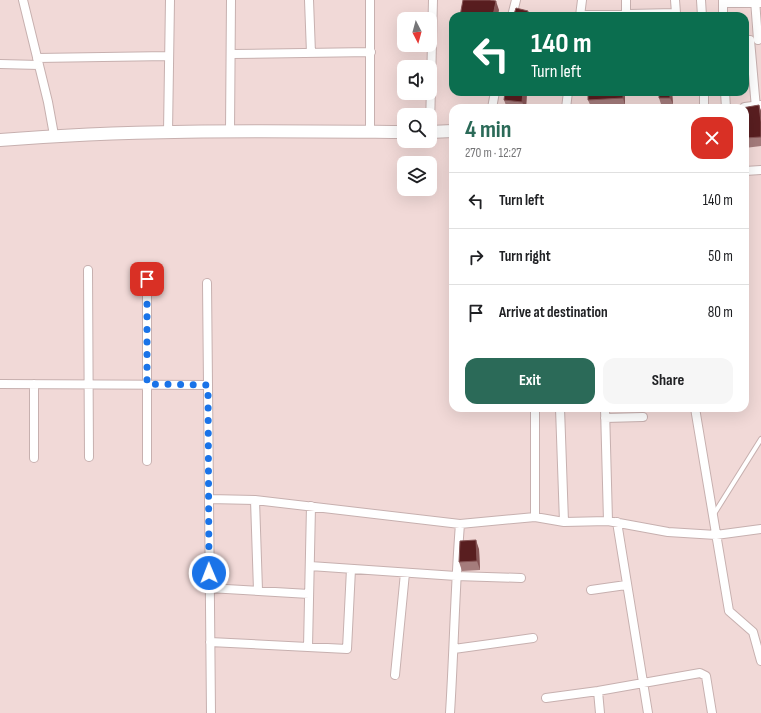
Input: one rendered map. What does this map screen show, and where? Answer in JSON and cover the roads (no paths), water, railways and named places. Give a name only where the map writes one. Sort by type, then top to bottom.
[{"type":"main road","points":[[0,140],[54,136],[168,132],[397,132]]},
{"type":"main road","points":[[437,132],[449,132]]},
{"type":"street","points":[[22,0],[38,61],[54,136]]},
{"type":"street","points":[[168,132],[170,0]]},
{"type":"street","points":[[230,131],[232,54],[231,0]]},
{"type":"street","points":[[309,0],[311,53]]},
{"type":"street","points":[[370,0],[370,132]]},
{"type":"street","points":[[430,108],[432,0]]},
{"type":"street","points":[[513,12],[516,0]]},
{"type":"street","points":[[580,12],[582,0]]},
{"type":"street","points":[[626,0],[626,12]]},
{"type":"street","points":[[675,0],[676,12]]},
{"type":"street","points":[[701,0],[702,12]]},
{"type":"street","points":[[723,2],[757,2],[754,40],[754,108]]},
{"type":"street","points":[[232,54],[371,52]]},
{"type":"street","points":[[0,64],[169,56]]},
{"type":"street","points":[[749,172],[761,170]]},
{"type":"street","points":[[88,270],[88,458]]},
{"type":"street","points":[[147,279],[147,461]]},
{"type":"street","points":[[207,283],[211,713]]},
{"type":"street","points":[[0,384],[208,385]]},
{"type":"street","points":[[34,384],[34,458]]},
{"type":"street","points":[[535,412],[535,517]]},
{"type":"street","points":[[560,412],[564,522]]},
{"type":"street","points":[[605,412],[608,521]]},
{"type":"street","points":[[696,412],[714,514],[716,535],[729,611],[753,632],[761,661]]},
{"type":"street","points":[[605,418],[643,417]]},
{"type":"street","points":[[209,499],[255,500],[460,524],[535,517],[564,522],[608,521],[668,532],[716,535],[761,529]]},
{"type":"street","points":[[255,500],[258,590]]},
{"type":"street","points":[[308,647],[311,506]]},
{"type":"street","points":[[617,522],[626,585],[648,713]]},
{"type":"street","points":[[450,713],[456,576],[460,524]]},
{"type":"street","points":[[310,566],[456,576],[521,578]]},
{"type":"street","points":[[210,642],[347,649],[351,569]]},
{"type":"street","points":[[395,675],[404,573]]},
{"type":"street","points":[[591,590],[626,585]]},
{"type":"street","points":[[209,588],[309,594]]},
{"type":"street","points":[[454,649],[533,638]]},
{"type":"street","points":[[546,698],[703,674],[706,676],[712,713]]},
{"type":"street","points":[[598,691],[600,713]]},
{"type":"lane","points":[[714,514],[761,439]]}]
